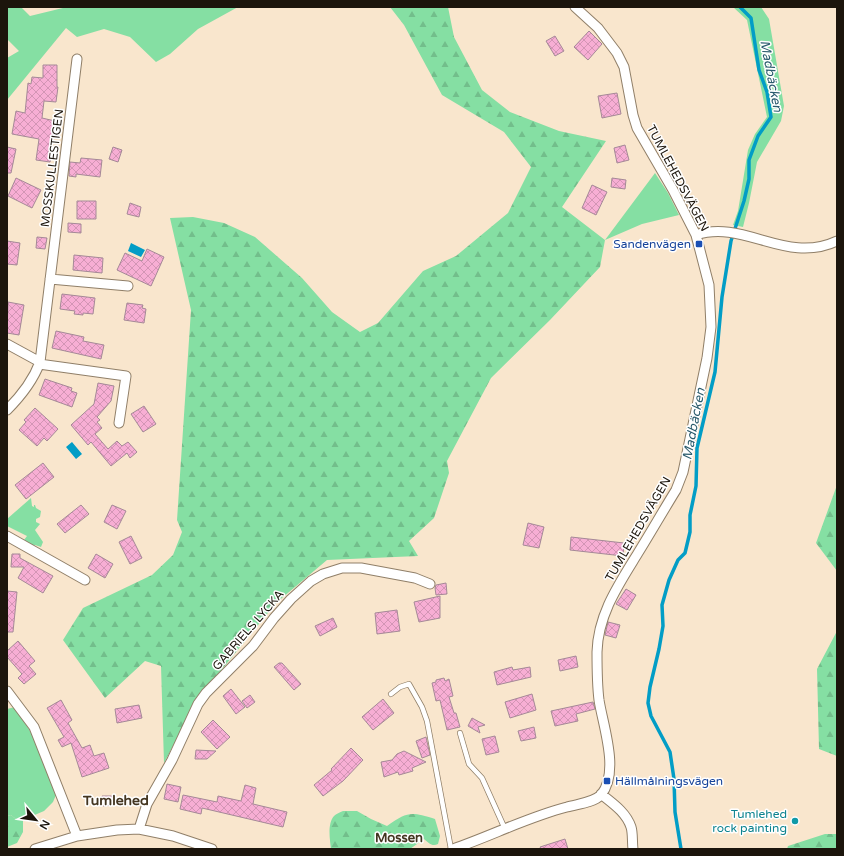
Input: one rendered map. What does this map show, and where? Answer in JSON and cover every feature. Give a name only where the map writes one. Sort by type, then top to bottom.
[{"type":"street","name":"TUMLEHEDSVÄGEN","points":[[575,7],[598,28],[617,53],[624,67],[633,115],[637,128],[673,190],[696,235],[709,285],[711,328],[707,358],[683,472],[676,490],[611,598],[600,627],[598,644],[599,701],[606,732],[609,765],[607,781],[601,794]]},
{"type":"street","name":"MOSSKULLESTIGEN","points":[[7,410],[26,390],[40,363],[77,59]]},
{"type":"street","points":[[696,235],[713,231],[725,231],[799,248],[819,247],[837,241]]},
{"type":"street","points":[[50,279],[128,286]]},
{"type":"street","points":[[7,344],[40,363],[126,376],[119,423]]},
{"type":"street","points":[[7,536],[85,580]]},
{"type":"street","name":"GABRIELS LYCKA","points":[[139,829],[147,804],[172,760],[198,704],[206,693],[253,646],[274,618],[291,599],[311,581],[323,574],[342,568],[361,568],[415,578],[430,584]]},
{"type":"street","points":[[7,691],[34,727],[77,836]]},
{"type":"street","points":[[452,849],[558,810],[591,801],[601,794],[623,813],[628,821],[632,828],[633,849]]},
{"type":"street","points":[[35,849],[77,836],[117,830],[139,829],[173,836],[212,849]]},
{"type":"lane","points":[[391,694],[400,687],[409,684],[422,707],[427,721],[452,849]]},
{"type":"lane","points":[[460,733],[468,764],[482,778],[505,829]]},
{"type":"green space","points":[[7,7],[21,7],[30,16],[67,7],[238,7],[198,29],[170,54],[156,62],[130,37],[104,29],[77,37],[66,28],[7,100],[7,58],[19,51],[7,39]]},
{"type":"green space","points":[[390,7],[448,7],[454,37],[482,90],[510,112],[559,131],[606,141],[562,207],[605,240],[600,267],[550,320],[491,378],[447,461],[449,473],[434,518],[409,541],[418,556],[327,560],[276,603],[197,700],[164,763],[161,666],[145,661],[105,698],[63,640],[83,608],[152,575],[173,555],[182,532],[177,520],[191,310],[170,218],[193,217],[224,223],[255,237],[302,278],[332,312],[360,332],[378,323],[423,271],[456,256],[508,213],[531,167],[504,132],[442,95],[404,25]]},
{"type":"green space","points":[[733,7],[761,7],[769,19],[784,106],[781,121],[757,162],[743,227],[733,225],[738,211],[748,150],[755,134],[767,117],[747,20]]},
{"type":"green space","points":[[655,173],[668,193],[679,215],[642,224],[605,240]]},
{"type":"green space","points":[[837,485],[837,571],[816,543]]},
{"type":"green space","points":[[31,498],[32,506],[34,507],[35,505],[36,508],[41,511],[40,517],[36,519],[36,522],[40,524],[35,530],[43,542],[41,547],[35,545],[33,546],[24,540],[27,536],[7,526],[7,519]]},
{"type":"green space","points":[[837,631],[837,756],[819,749],[817,669]]},
{"type":"green space","points":[[15,707],[32,734],[56,795],[53,802],[44,811],[23,820],[17,820],[11,815],[7,816],[7,709]]},
{"type":"green space","points":[[343,811],[357,811],[387,826],[405,815],[410,814],[435,819],[440,836],[438,844],[432,845],[424,839],[410,849],[331,849],[330,823],[334,816]]},
{"type":"green space","points":[[11,815],[17,820],[23,820],[23,832],[17,843],[7,847],[7,816]]},
{"type":"green space","points":[[825,834],[837,834],[837,849],[787,849],[788,846]]},
{"type":"water","points":[[131,243],[145,250],[141,257],[128,251]]},
{"type":"water","points":[[72,442],[82,454],[76,459],[66,447]]},
{"type":"building","points":[[589,31],[602,44],[588,60],[574,47]]},
{"type":"building","points":[[555,36],[564,51],[555,56],[546,41]]},
{"type":"building","points":[[43,65],[57,65],[58,87],[56,102],[44,101],[42,118],[55,121],[49,153],[52,153],[50,162],[36,160],[39,139],[12,134],[16,111],[25,113],[28,83],[31,84],[32,77],[43,78]]},
{"type":"building","points":[[617,93],[621,114],[602,118],[598,96]]},
{"type":"building","points":[[625,145],[629,160],[617,163],[614,148]]},
{"type":"building","points":[[7,147],[16,149],[11,173],[7,173]]},
{"type":"building","points":[[113,147],[122,150],[118,162],[109,159]]},
{"type":"building","points":[[81,158],[102,160],[100,177],[76,174],[76,177],[69,176],[70,162],[80,163]]},
{"type":"building","points":[[16,178],[41,190],[32,208],[8,196]]},
{"type":"building","points":[[612,178],[626,180],[625,189],[611,187]]},
{"type":"building","points":[[592,185],[607,192],[596,215],[582,208]]},
{"type":"building","points":[[77,201],[96,201],[96,219],[77,219]]},
{"type":"building","points":[[130,203],[141,207],[139,217],[127,214]]},
{"type":"building","points":[[68,223],[81,224],[81,233],[68,232]]},
{"type":"building","points":[[37,237],[47,238],[45,249],[36,248]]},
{"type":"building","points":[[7,241],[20,243],[17,265],[7,264]]},
{"type":"building","points":[[147,249],[164,257],[151,286],[117,270],[125,253],[142,261]]},
{"type":"building","points":[[74,255],[103,258],[102,273],[73,270]]},
{"type":"building","points":[[62,294],[95,298],[93,314],[74,314],[75,311],[60,309]]},
{"type":"building","points":[[8,302],[24,305],[19,335],[7,333]]},
{"type":"building","points":[[127,303],[143,305],[142,308],[146,309],[144,323],[124,320]]},
{"type":"building","points":[[56,331],[84,337],[83,341],[104,345],[101,359],[52,348]]},
{"type":"building","points":[[45,379],[72,388],[71,391],[77,393],[72,407],[39,395]]},
{"type":"building","points":[[98,383],[114,386],[111,401],[97,417],[100,420],[97,422],[102,428],[95,434],[108,449],[117,441],[122,446],[128,442],[137,452],[130,458],[127,453],[111,466],[91,442],[88,445],[71,425],[94,404]]},
{"type":"building","points":[[144,406],[156,424],[143,432],[131,414]]},
{"type":"building","points":[[35,408],[58,429],[47,441],[44,438],[37,446],[19,430],[26,422],[24,420]]},
{"type":"building","points":[[43,463],[54,477],[26,499],[15,485]]},
{"type":"building","points":[[81,505],[89,514],[65,533],[57,524]]},
{"type":"building","points":[[112,505],[126,511],[117,529],[104,522]]},
{"type":"building","points":[[528,523],[544,527],[539,548],[523,545]]},
{"type":"building","points":[[131,536],[142,558],[130,564],[119,542]]},
{"type":"building","points":[[571,537],[624,543],[623,556],[570,550]]},
{"type":"building","points":[[12,554],[20,554],[20,558],[53,576],[43,593],[18,578],[24,567],[11,567]]},
{"type":"building","points":[[96,554],[113,564],[105,578],[88,568]]},
{"type":"building","points":[[446,583],[447,594],[436,595],[436,585]]},
{"type":"building","points":[[626,589],[636,595],[627,610],[616,604]]},
{"type":"building","points":[[7,591],[17,592],[13,632],[7,632]]},
{"type":"building","points":[[440,596],[440,618],[419,622],[414,602]]},
{"type":"building","points":[[397,610],[400,631],[377,634],[375,613]]},
{"type":"building","points":[[333,618],[337,627],[320,636],[315,626]]},
{"type":"building","points":[[608,622],[620,625],[616,638],[605,635]]},
{"type":"building","points":[[18,641],[35,661],[29,666],[36,674],[24,684],[18,678],[22,674],[7,657],[7,651]]},
{"type":"building","points":[[576,656],[578,667],[560,671],[558,660]]},
{"type":"building","points":[[279,663],[282,663],[301,684],[294,690],[274,667]]},
{"type":"building","points":[[512,667],[513,670],[530,667],[531,677],[497,685],[494,672]]},
{"type":"building","points":[[444,678],[445,681],[449,679],[453,696],[449,697],[460,727],[447,730],[440,700],[436,701],[432,683],[436,682],[436,680]]},
{"type":"building","points":[[231,689],[245,707],[236,714],[223,696]]},
{"type":"building","points":[[532,694],[536,710],[510,718],[505,702]]},
{"type":"building","points":[[250,695],[255,702],[247,708],[242,701]]},
{"type":"building","points":[[383,699],[394,713],[373,730],[362,717]]},
{"type":"building","points":[[61,700],[72,720],[68,723],[82,748],[90,745],[94,756],[104,753],[109,768],[82,777],[71,743],[62,747],[58,740],[64,737],[47,708]]},
{"type":"building","points":[[593,702],[595,709],[576,714],[578,721],[555,726],[551,711]]},
{"type":"building","points":[[139,705],[142,718],[117,723],[115,709]]},
{"type":"building","points":[[472,718],[485,725],[478,727],[480,733],[468,726]]},
{"type":"building","points":[[213,720],[230,737],[217,749],[201,732]]},
{"type":"building","points":[[534,727],[536,738],[521,741],[518,731]]},
{"type":"building","points":[[495,736],[499,752],[486,755],[482,739]]},
{"type":"building","points":[[426,737],[430,755],[422,758],[416,741]]},
{"type":"building","points":[[351,748],[363,760],[343,781],[323,796],[314,785],[332,770],[331,769]]},
{"type":"building","points":[[196,750],[216,751],[207,759],[195,759]]},
{"type":"building","points":[[404,751],[426,762],[412,768],[413,771],[399,775],[398,772],[384,777],[381,762],[392,760],[397,754]]},
{"type":"building","points":[[167,784],[181,787],[178,802],[164,799]]},
{"type":"building","points":[[245,785],[256,788],[253,804],[287,812],[283,827],[202,808],[201,814],[180,809],[183,795],[217,802],[218,796],[241,801]]},
{"type":"building","points":[[102,796],[112,796],[113,805],[103,806]]},
{"type":"building","points":[[565,839],[568,849],[541,849],[540,847]]},
{"type":"waterway","name":"Madbäcken","points":[[681,849],[675,812],[674,779],[670,752],[651,716],[648,703],[663,626],[662,605],[669,580],[678,560],[685,553],[690,532],[690,515],[696,486],[697,448],[715,372],[722,297],[731,241],[744,201],[749,179],[749,160],[758,136],[771,117],[767,92],[759,70],[751,18],[740,7]]},
{"type":"place","name":"Sandenvägen","points":[[699,244]]},
{"type":"place","name":"Hällmålningsvägen","points":[[607,781]]},
{"type":"place","name":"Tumlehed rock painting","points":[[795,821]]},
{"type":"district","name":"Tumlehed","points":[[116,800]]},
{"type":"district","name":"Mossen","points":[[399,838]]}]
